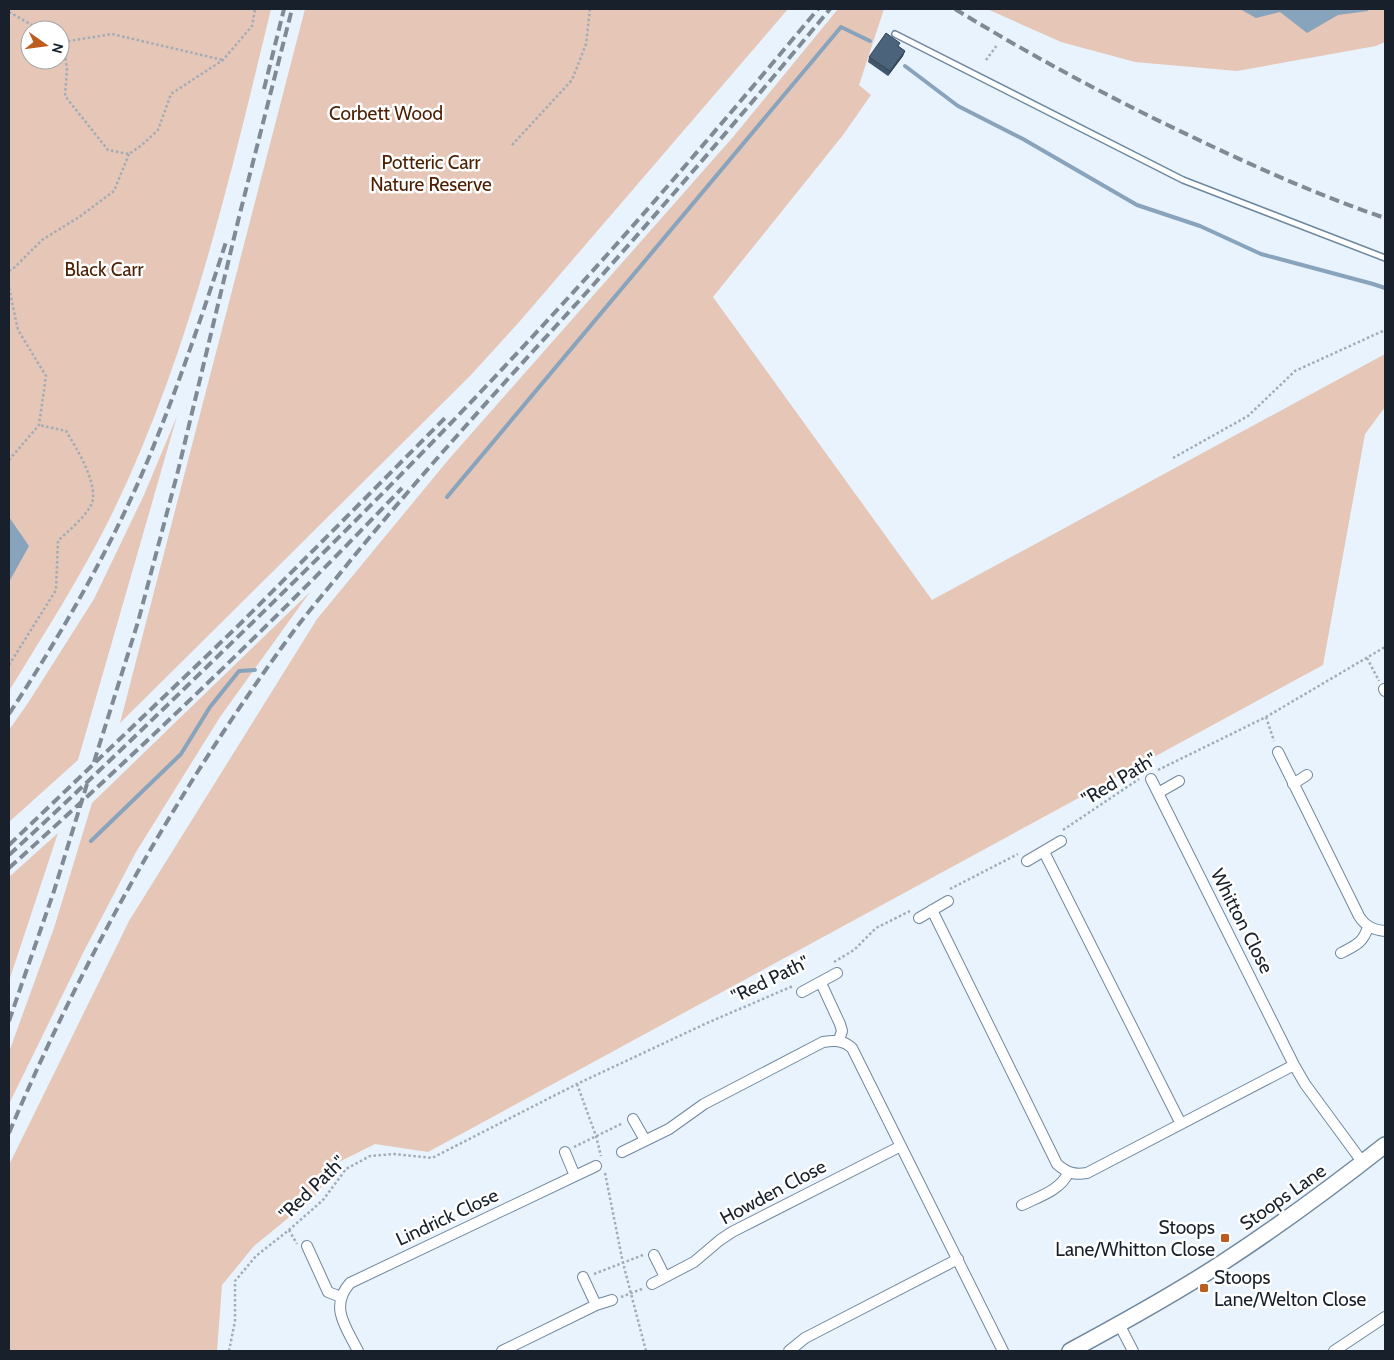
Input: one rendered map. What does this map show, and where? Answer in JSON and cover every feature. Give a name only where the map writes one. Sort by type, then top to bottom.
[{"type":"street","points":[[1278,752],[1359,916],[1368,927],[1385,931]]},
{"type":"street","points":[[1293,784],[1307,775]]},
{"type":"street","name":"Whitton Close","points":[[1149,776],[1294,1065],[1305,1084],[1363,1163]]},
{"type":"street","points":[[1158,793],[1178,781]]},
{"type":"street","points":[[1027,861],[1044,852],[1059,837]]},
{"type":"street","points":[[1044,852],[1181,1124]]},
{"type":"street","points":[[919,918],[932,910],[946,897]]},
{"type":"street","points":[[932,910],[1057,1164],[1068,1173],[1087,1173],[1294,1065]]},
{"type":"street","points":[[1341,954],[1362,942],[1368,927]]},
{"type":"street","points":[[802,992],[837,973]]},
{"type":"street","points":[[820,983],[840,1024],[842,1031],[839,1040]]},
{"type":"street","points":[[622,1152],[669,1129],[704,1104],[824,1042],[839,1040],[846,1043],[852,1048],[1003,1351]]},
{"type":"street","points":[[634,1118],[645,1140]]},
{"type":"street","name":"Stoops Lane","points":[[1070,1351],[1224,1262],[1323,1194],[1385,1145]]},
{"type":"street","name":"Howden Close","points":[[652,1284],[694,1262],[732,1232],[901,1146]]},
{"type":"street","points":[[565,1152],[575,1176]]},
{"type":"street","name":"Lindrick Close","points":[[341,1297],[350,1283],[600,1165]]},
{"type":"street","points":[[1022,1205],[1059,1186],[1065,1180],[1068,1173]]},
{"type":"street","points":[[307,1246],[328,1292],[341,1297],[339,1313],[358,1351]]},
{"type":"street","points":[[654,1255],[666,1277]]},
{"type":"street","points":[[789,1351],[813,1334],[958,1259]]},
{"type":"street","points":[[583,1277],[596,1305]]},
{"type":"street","points":[[502,1351],[596,1305],[612,1300]]},
{"type":"street","points":[[1334,1351],[1385,1317]]},
{"type":"street","points":[[1119,1324],[1133,1351]]},
{"type":"lane","points":[[895,34],[1183,180],[1385,258]]},
{"type":"path","points":[[9,270],[42,240],[79,217],[114,191],[129,154],[158,130],[171,94],[223,60],[252,26],[255,9]]},
{"type":"path","points":[[512,145],[572,80],[586,44],[590,9]]},
{"type":"path","points":[[9,12],[23,20]]},
{"type":"path","points":[[70,40],[112,34],[223,60]]},
{"type":"path","points":[[986,60],[996,44]]},
{"type":"path","points":[[66,70],[65,96],[108,150],[129,154]]},
{"type":"path","points":[[9,288],[18,330],[46,376],[39,425],[9,460]]},
{"type":"path","points":[[1172,458],[1248,416],[1295,371],[1385,330]]},
{"type":"path","points":[[9,665],[56,590],[58,541],[92,506],[93,488],[82,457],[66,431],[39,425]]},
{"type":"path","name":"\"Red Path\"","points":[[1059,837],[1149,776],[1266,716],[1385,647]]},
{"type":"path","points":[[1367,658],[1385,690]]},
{"type":"path","points":[[1266,716],[1278,752]]},
{"type":"path","points":[[946,897],[1024,850]]},
{"type":"path","name":"\"Red Path\"","points":[[832,963],[854,950],[876,928],[910,910]]},
{"type":"path","name":"\"Red Path\"","points":[[229,1351],[235,1322],[235,1281],[256,1256],[324,1200],[346,1169],[370,1156],[394,1154],[432,1158],[577,1084],[707,1023],[794,986]]},
{"type":"path","points":[[577,1084],[596,1136],[600,1165],[646,1351]]},
{"type":"path","points":[[565,1152],[634,1118]]},
{"type":"path","points":[[583,1277],[652,1252],[654,1255]]},
{"type":"path","points":[[612,1300],[652,1284]]},
{"type":"green space","name":"Black Carr","points":[[9,9],[271,9],[222,204],[185,332],[163,395],[138,457],[110,518],[61,606],[9,691]]},
{"type":"green space","name":"Potteric Carr Nature Reserve","points":[[305,9],[788,9],[520,321],[470,376],[120,723]]},
{"type":"green space","points":[[838,9],[884,9],[859,85],[871,95],[843,135],[713,297],[932,600],[1385,354],[1385,407],[1365,434],[1323,665],[428,1152],[375,1144],[339,1162],[314,1197],[254,1246],[222,1285],[217,1351],[9,1351],[9,1165],[129,921],[317,619],[449,459],[733,137]]},
{"type":"green space","points":[[987,9],[1385,9],[1385,42],[1376,46],[1237,71],[1135,62],[1061,42]]},
{"type":"green space","points":[[177,416],[78,760],[9,822],[9,730],[94,599],[144,495]]},
{"type":"green space","points":[[310,592],[220,717],[136,852],[83,953],[9,1104],[9,1052],[54,928],[92,803]]},
{"type":"green space","points":[[58,833],[9,981],[9,877]]},
{"type":"water","points":[[1240,9],[1368,9],[1368,11],[1338,15],[1307,33],[1280,12],[1256,18]]},
{"type":"water","points":[[9,517],[29,546],[9,582]]},
{"type":"building","points":[[886,33],[900,43],[898,46],[905,51],[890,71],[869,57]]},
{"type":"waterway","points":[[447,497],[841,27],[870,41]]},
{"type":"waterway","points":[[905,66],[958,106],[1023,139],[1137,205],[1200,226],[1261,254],[1385,288]]},
{"type":"waterway","points":[[91,841],[181,754],[210,707],[239,671],[255,670]]},
{"type":"railway","points":[[264,89],[284,9]]},
{"type":"railway","points":[[94,762],[138,622],[178,471],[239,217],[292,9]]},
{"type":"railway","points":[[9,855],[263,612],[396,480],[483,390],[632,227],[818,9]]},
{"type":"railway","points":[[9,1133],[69,1002],[136,874],[211,751],[293,632],[405,495],[642,230],[830,9]]},
{"type":"railway","points":[[955,9],[1046,62],[1171,127],[1293,183],[1385,218]]},
{"type":"railway","points":[[9,714],[69,617],[124,514],[164,420],[226,242]]},
{"type":"railway","points":[[9,845],[240,624],[448,415]]},
{"type":"railway","points":[[9,868],[209,682],[402,488]]},
{"type":"railway","points":[[9,1021],[54,891],[87,784]]},
{"type":"place","name":"Stoops Lane/Whitton Close","points":[[1225,1238]]},
{"type":"place","name":"Stoops Lane/Welton Close","points":[[1204,1288]]},
{"type":"park label","name":"Corbett Wood","points":[[386,113]]}]
